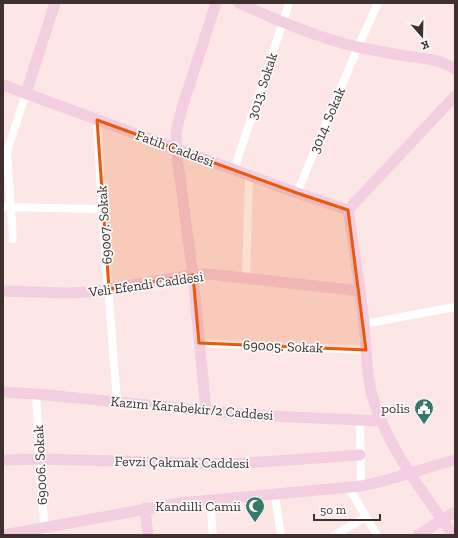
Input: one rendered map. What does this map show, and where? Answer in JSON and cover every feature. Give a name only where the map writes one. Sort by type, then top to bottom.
[{"type":"street","points":[[13,239],[7,207],[7,152],[55,3]]},
{"type":"street","points":[[206,411],[193,275],[176,149],[176,133],[180,115],[216,3]]},
{"type":"street","points":[[239,3],[282,22],[358,47],[428,58],[439,61],[455,69]]},
{"type":"street","name":"3013. Sokak","points":[[234,170],[289,3]]},
{"type":"street","name":"3014. Sokak","points":[[297,193],[378,3]]},
{"type":"street","name":"Fatih Caddesi","points":[[3,85],[249,176],[348,210]]},
{"type":"street","points":[[449,531],[410,473],[381,421],[374,404],[348,210],[455,96]]},
{"type":"street","name":"69007. Sokak","points":[[97,120],[102,209],[117,402]]},
{"type":"street","points":[[246,279],[249,176]]},
{"type":"street","points":[[7,207],[102,209]]},
{"type":"street","name":"Veli Efendi Caddesi","points":[[3,290],[68,293],[109,289],[193,275],[208,274],[360,291]]},
{"type":"street","points":[[364,324],[455,307]]},
{"type":"street","name":"69005. Sokak","points":[[199,343],[366,350]]},
{"type":"street","name":"Kazım Karabekir/2 Caddesi","points":[[3,392],[251,415],[381,421]]},
{"type":"street","name":"69006. Sokak","points":[[36,394],[45,531]]},
{"type":"street","points":[[360,420],[361,486]]},
{"type":"street","name":"Fevzi Çakmak Caddesi","points":[[3,460],[40,459],[232,464],[360,455]]},
{"type":"street","points":[[4,535],[45,531],[146,508],[210,499],[361,486],[382,482],[455,460]]},
{"type":"street","points":[[348,488],[378,535]]},
{"type":"street","points":[[275,494],[281,535]]},
{"type":"street","points":[[210,499],[213,535]]},
{"type":"street","points":[[146,508],[148,535]]},
{"type":"street","points":[[418,535],[455,512]]},
{"type":"street","points":[[335,535],[366,517]]},
{"type":"highlighted area","points":[[97,120],[297,193],[348,210],[366,350],[199,343],[193,275],[109,289]]},
{"type":"place","name":"polis","points":[[424,425]]},
{"type":"place","name":"Kandilli Camii","points":[[255,523]]}]
